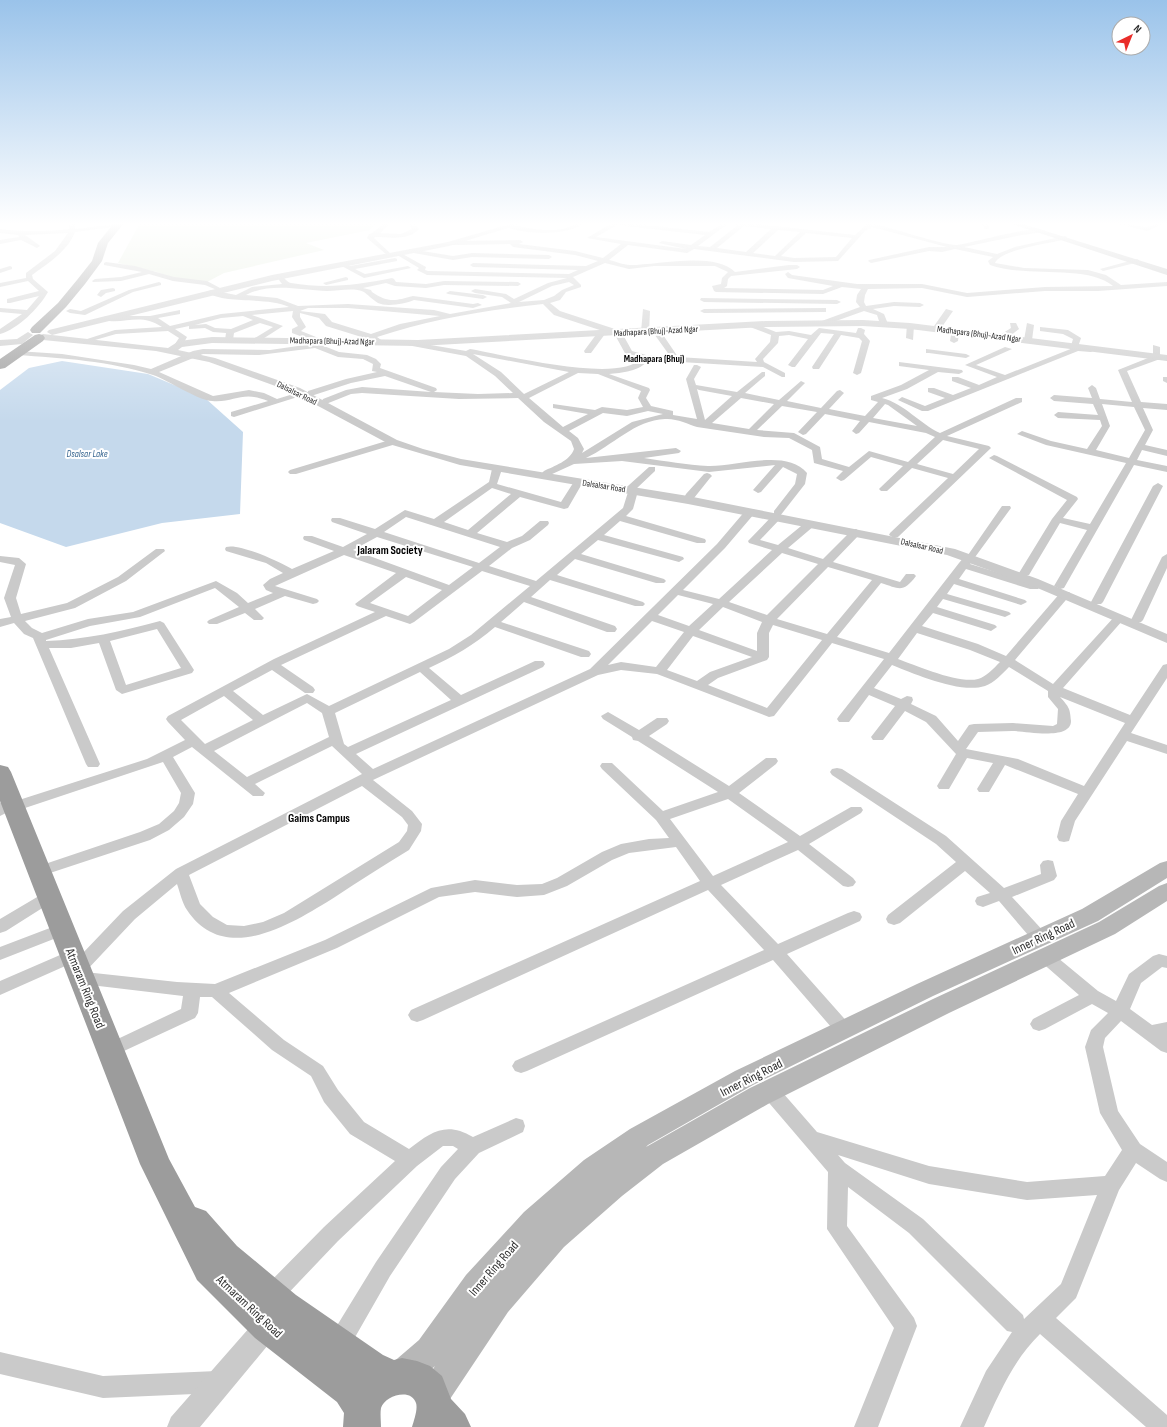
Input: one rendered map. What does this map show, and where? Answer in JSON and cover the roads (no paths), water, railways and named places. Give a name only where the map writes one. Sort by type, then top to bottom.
[{"type":"highway","points":[[0,366],[42,334],[75,290]]},
{"type":"highway","points":[[0,360],[42,334]]},
{"type":"highway","name":"Atmaram Ring Road","points":[[1,776],[9,806],[63,929],[156,1164],[209,1268],[267,1326],[350,1389],[362,1418]]},
{"type":"highway","name":"Atmaram Ring Road","points":[[176,1203],[225,1257],[271,1296],[338,1345],[370,1368],[397,1376],[412,1376],[421,1381],[428,1388],[438,1415]]},
{"type":"highway","points":[[362,1418],[373,1389],[381,1382],[397,1376]]},
{"type":"main road","name":"Inner Ring Road","points":[[438,1415],[498,1302],[554,1238],[612,1187],[654,1156],[770,1091],[941,1006],[1043,947],[1090,915],[1167,868]]},
{"type":"main road","name":"Inner Ring Road","points":[[397,1376],[430,1351],[476,1285],[534,1221],[594,1169],[639,1137],[744,1078],[925,990],[1043,947],[1107,928],[1167,891]]},
{"type":"street","points":[[121,290],[114,292],[121,296]]},
{"type":"street","points":[[70,311],[82,313],[137,290]]},
{"type":"street","points":[[42,334],[214,290]]},
{"type":"street","points":[[0,343],[19,342],[42,334],[214,290],[237,297],[283,300],[297,310],[322,316],[329,324],[371,337],[380,342]]},
{"type":"street","points":[[237,297],[242,292],[250,290]]},
{"type":"street","points":[[283,300],[292,295],[288,290]]},
{"type":"street","points":[[330,290],[329,291],[332,293],[358,297]]},
{"type":"street","points":[[361,290],[369,291],[373,290]]},
{"type":"street","points":[[408,293],[423,294],[425,290]]},
{"type":"street","points":[[437,290],[448,293],[472,306],[486,304],[495,297],[496,290]]},
{"type":"street","points":[[369,291],[368,293],[382,302],[406,301],[413,298],[448,293],[459,290]]},
{"type":"street","points":[[448,293],[495,297],[514,302],[540,290]]},
{"type":"street","points":[[371,337],[403,326],[514,302],[545,302],[557,298],[564,291],[569,290]]},
{"type":"street","points":[[716,290],[823,292],[831,290]]},
{"type":"street","points":[[864,290],[861,295],[860,302],[864,308],[880,314],[884,324]]},
{"type":"street","points":[[939,290],[954,294],[967,295],[1037,290]]},
{"type":"street","points":[[768,291],[772,301],[773,312]]},
{"type":"street","points":[[10,301],[44,292]]},
{"type":"street","points":[[0,332],[28,312],[42,297],[44,292]]},
{"type":"street","points":[[388,315],[389,301]]},
{"type":"street","points":[[704,305],[772,301],[836,302]]},
{"type":"street","points":[[545,302],[557,313],[618,333],[629,353],[646,357],[764,365]]},
{"type":"street","points":[[822,324],[855,313],[864,308],[894,304],[920,305]]},
{"type":"street","points":[[704,305],[773,312],[823,310]]},
{"type":"street","points":[[701,328],[704,305]]},
{"type":"street","points":[[88,340],[115,332],[169,330],[196,324],[221,316],[297,310],[308,306],[333,307],[356,315],[388,315],[434,312],[450,316]]},
{"type":"street","points":[[0,310],[28,312]]},
{"type":"street","points":[[297,310],[296,317],[302,327],[295,330],[319,344],[340,355],[361,356],[373,359],[377,364],[375,369],[402,377],[411,383],[460,397]]},
{"type":"street","points":[[645,332],[646,311]]},
{"type":"street","points":[[936,329],[949,311]]},
{"type":"street","points":[[106,318],[111,320],[123,318],[150,318],[177,312]]},
{"type":"street","points":[[241,314],[279,326],[258,340]]},
{"type":"street","points":[[388,315],[403,326]]},
{"type":"street","points":[[150,318],[183,337],[174,348]]},
{"type":"street","points":[[196,324],[206,326],[230,336],[260,320]]},
{"type":"street","points":[[861,336],[864,323]]},
{"type":"street","name":"Madhapara (Bhuj)-Azad Ngar","points":[[174,348],[230,336],[258,340],[319,344],[337,341],[410,343],[645,332],[753,325],[864,323],[955,331],[975,337],[1075,346],[1130,353],[1160,354]]},
{"type":"street","points":[[753,325],[775,334],[789,333],[812,338]]},
{"type":"street","points":[[1025,342],[1030,325]]},
{"type":"street","points":[[910,326],[910,338]]},
{"type":"street","points":[[996,338],[1014,331],[1015,329],[1013,326]]},
{"type":"street","points":[[1043,329],[1065,332],[1077,338],[1075,346]]},
{"type":"street","points":[[792,365],[819,330],[861,336],[866,339],[857,373]]},
{"type":"street","points":[[656,331],[676,359]]},
{"type":"street","points":[[954,341],[955,331]]},
{"type":"street","points":[[816,367],[839,333]]},
{"type":"street","name":"Dalsalsar Road","points":[[42,334],[174,348]]},
{"type":"street","name":"Dalsalsar Road","points":[[42,334],[174,348],[272,380],[326,401],[400,439],[424,448],[465,459],[633,489],[750,512],[777,515],[810,524],[907,542],[992,565],[1097,602],[1167,633]]},
{"type":"street","points":[[588,351],[601,334]]},
{"type":"street","points":[[775,334],[774,343],[764,352],[759,360],[764,365],[782,375]]},
{"type":"street","points":[[469,353],[480,340]]},
{"type":"street","points":[[921,366],[934,341]]},
{"type":"street","points":[[410,343],[576,371],[598,372],[627,369],[642,363],[646,357]]},
{"type":"street","points":[[152,372],[194,354],[208,350],[264,353],[319,344]]},
{"type":"street","points":[[902,400],[925,409],[1007,378],[1077,348],[1126,355],[1130,353]]},
{"type":"street","points":[[1007,378],[968,365],[1008,349]]},
{"type":"street","points":[[929,351],[966,356]]},
{"type":"street","points":[[17,353],[62,356],[152,372],[210,399],[252,393],[277,402]]},
{"type":"street","points":[[469,353],[498,374],[520,396],[575,440],[579,449],[577,455],[546,474]]},
{"type":"street","points":[[676,591],[722,603],[769,620],[830,638],[943,678],[970,684],[984,682],[1008,661],[1062,590],[1093,528],[1140,447],[1149,430],[1122,370],[1160,354]]},
{"type":"street","points":[[902,364],[937,369],[957,375],[980,388]]},
{"type":"street","points":[[697,367],[690,379],[705,422]]},
{"type":"street","points":[[928,431],[891,403],[874,398],[904,387],[937,369]]},
{"type":"street","points":[[326,401],[349,392],[362,390],[486,398],[520,396],[565,378],[576,371]]},
{"type":"street","points":[[598,372],[646,390],[642,398],[648,408]]},
{"type":"street","points":[[234,414],[349,381],[386,373]]},
{"type":"street","points":[[762,374],[705,422],[697,424],[764,434],[791,435],[817,448],[817,461]]},
{"type":"street","points":[[753,429],[801,383]]},
{"type":"street","points":[[699,387],[867,418],[928,431],[942,437],[986,448],[894,535]]},
{"type":"street","points":[[1090,452],[1106,426],[1092,388]]},
{"type":"street","points":[[931,390],[953,398]]},
{"type":"street","points":[[803,432],[840,393]]},
{"type":"street","name":"Dalsalsar Road","points":[[307,394],[393,442],[431,455],[497,469],[578,482],[690,496],[777,515],[894,535],[968,559],[1025,572],[1119,618],[1167,639]]},
{"type":"street","points":[[1054,398],[1167,407]]},
{"type":"street","points":[[884,489],[946,432],[1019,400]]},
{"type":"street","points":[[856,431],[883,401]]},
{"type":"street","points":[[556,406],[597,413]]},
{"type":"street","points":[[563,431],[602,410],[627,413],[648,408],[705,422]]},
{"type":"street","points":[[635,411],[705,422]]},
{"type":"street","points":[[1058,415],[1103,418]]},
{"type":"street","points":[[567,462],[592,452],[635,424],[665,416]]},
{"type":"street","points":[[1022,434],[1049,443],[1167,469]]},
{"type":"street","points":[[293,472],[393,442]]},
{"type":"street","points":[[1140,447],[1167,453]]},
{"type":"street","points":[[567,462],[622,458],[676,451]]},
{"type":"street","points":[[841,478],[869,454],[955,477]]},
{"type":"street","points":[[622,458],[709,469],[774,462],[792,467],[802,473],[800,484],[777,515],[753,541],[902,586],[910,576]]},
{"type":"street","points":[[994,458],[1073,499],[1057,519],[1025,572]]},
{"type":"street","points":[[792,467],[817,461],[850,470]]},
{"type":"street","points":[[758,490],[781,464]]},
{"type":"street","points":[[437,522],[490,485],[493,482],[497,469]]},
{"type":"street","points":[[328,711],[422,668],[476,638],[628,509],[633,489],[652,469]]},
{"type":"street","points":[[690,496],[707,476]]},
{"type":"street","points":[[490,485],[564,506],[578,482]]},
{"type":"street","points":[[1097,602],[1158,486]]},
{"type":"street","points":[[469,534],[518,493]]},
{"type":"street","points":[[844,719],[1006,508]]},
{"type":"street","points":[[594,672],[720,546],[750,512]]},
{"type":"street","points":[[313,601],[282,593],[270,588],[269,585],[274,580],[346,550],[376,533],[405,513],[508,546]]},
{"type":"street","points":[[619,517],[702,541]]},
{"type":"street","points":[[1057,519],[1093,528]]},
{"type":"street","points":[[336,520],[538,585]]},
{"type":"street","points":[[405,572],[361,604],[410,620],[480,566],[508,546],[526,538],[544,523]]},
{"type":"street","points":[[659,671],[692,631],[810,524]]},
{"type":"street","points":[[763,657],[763,633],[769,620],[856,532]]},
{"type":"street","points":[[596,536],[679,560]]},
{"type":"street","points":[[308,538],[346,550],[450,589]]},
{"type":"street","points":[[230,549],[270,561],[290,573]]},
{"type":"street","points":[[0,622],[71,606],[122,579],[160,551]]},
{"type":"street","points":[[574,555],[660,581]]},
{"type":"street","points":[[0,559],[15,560],[21,564],[10,598],[17,619],[28,631],[40,640],[72,644],[102,639],[160,625],[188,670],[122,690],[102,639]]},
{"type":"street","points":[[968,559],[1034,587]]},
{"type":"street","points":[[1137,620],[1165,564]]},
{"type":"street","points":[[549,576],[639,604]]},
{"type":"street","points":[[78,967],[129,915],[181,873],[368,778],[594,672],[621,666],[659,671],[769,712],[878,580]]},
{"type":"street","points":[[952,580],[1021,602]]},
{"type":"street","points":[[1155,583],[1167,586]]},
{"type":"street","points":[[40,640],[42,637],[88,623],[136,615],[216,584],[247,607],[258,618]]},
{"type":"street","points":[[213,622],[282,593]]},
{"type":"street","points":[[940,595],[1005,614]]},
{"type":"street","points":[[523,598],[611,628]]},
{"type":"street","points":[[930,608],[991,627]]},
{"type":"street","points":[[258,793],[193,741],[173,719],[273,665],[385,612]]},
{"type":"street","points":[[650,616],[763,657]]},
{"type":"street","points":[[944,786],[974,728],[1013,727],[1055,730],[1064,726],[1064,708],[1054,697],[1054,690],[1119,618]]},
{"type":"street","points":[[493,623],[585,654]]},
{"type":"street","points":[[915,628],[974,646],[1008,661],[1054,690],[1133,721]]},
{"type":"street","points":[[40,640],[93,764]]},
{"type":"street","points":[[699,686],[714,676],[763,657]]},
{"type":"street","points":[[346,753],[539,664]]},
{"type":"street","points":[[273,665],[309,690]]},
{"type":"street","points":[[422,668],[460,701]]},
{"type":"street","points":[[1064,837],[1068,821],[1167,668]]},
{"type":"street","points":[[867,690],[905,702],[931,719],[961,751],[1014,762],[1086,792]]},
{"type":"street","points":[[225,691],[262,721]]},
{"type":"street","points":[[181,873],[193,907],[207,921],[224,931],[244,932],[266,927],[290,917],[404,846],[414,831],[415,824],[407,814],[368,778],[338,746],[328,711],[307,698],[204,750]]},
{"type":"street","points":[[878,738],[905,702]]},
{"type":"street","points":[[608,716],[638,737],[730,793],[799,843],[848,882]]},
{"type":"street","points":[[638,737],[662,722]]},
{"type":"street","points":[[1123,735],[1167,750]]},
{"type":"street","points":[[245,783],[336,739]]},
{"type":"street","points":[[9,806],[152,762],[193,741]]},
{"type":"street","points":[[47,869],[145,836],[164,827],[179,814],[186,804],[188,793],[183,782],[165,755]]},
{"type":"street","points":[[984,789],[1001,760]]},
{"type":"street","points":[[661,817],[730,793],[772,761]]},
{"type":"street","points":[[607,766],[661,817],[710,883],[775,952],[844,1030]]},
{"type":"street","points":[[836,772],[941,840],[1001,894],[1043,947],[1092,996],[1120,1011],[1167,1046]]},
{"type":"street","points":[[417,1015],[799,843],[856,810]]},
{"type":"street","points":[[0,988],[78,967],[192,990],[216,991],[331,944],[436,892],[475,886],[517,891],[544,889],[562,882],[607,856],[626,848],[649,844],[680,842]]},
{"type":"street","points":[[894,919],[965,863]]},
{"type":"street","points":[[983,901],[1040,881],[1049,876],[1048,865]]},
{"type":"street","points":[[0,927],[49,896]]},
{"type":"street","points":[[521,1066],[854,917]]},
{"type":"street","points":[[0,954],[63,929]]},
{"type":"street","points":[[1167,962],[1159,960],[1135,979],[1120,1011],[1097,1035],[1094,1047],[1109,1113],[1133,1150],[1167,1173]]},
{"type":"street","points":[[111,1050],[189,1013],[192,990]]},
{"type":"street","points":[[216,991],[278,1045],[317,1071],[331,1096],[357,1128],[410,1160]]},
{"type":"street","points":[[1039,1024],[1092,996]]},
{"type":"street","points":[[1149,1033],[1167,1029]]},
{"type":"street","points":[[770,1091],[838,1169],[916,1226],[1015,1323]]},
{"type":"street","points":[[338,1345],[383,1269],[448,1174],[472,1147],[516,1126]]},
{"type":"street","points":[[271,1296],[331,1234],[410,1160],[443,1137],[452,1136],[460,1138],[472,1147]]},
{"type":"street","points":[[811,1138],[929,1174],[1026,1191],[1111,1185]]},
{"type":"street","points":[[972,1427],[994,1379],[1023,1335],[1069,1291],[1111,1185],[1133,1150]]},
{"type":"street","points":[[838,1169],[836,1230],[906,1326],[866,1427]]},
{"type":"street","points":[[1040,1319],[1163,1427]]},
{"type":"street","points":[[181,1427],[259,1336]]},
{"type":"street","points":[[0,1364],[103,1387],[219,1382]]},
{"type":"water","name":"Dsalsar Lake","points":[[62,361],[148,374],[205,398],[243,432],[240,514],[162,523],[66,547],[0,523],[0,390],[29,368]]},
{"type":"district","name":"Madhapara (Bhuj)","points":[[654,358]]},
{"type":"district","name":"Jalaram Society","points":[[390,550]]},
{"type":"district","name":"Gaims Campus","points":[[319,818]]}]
